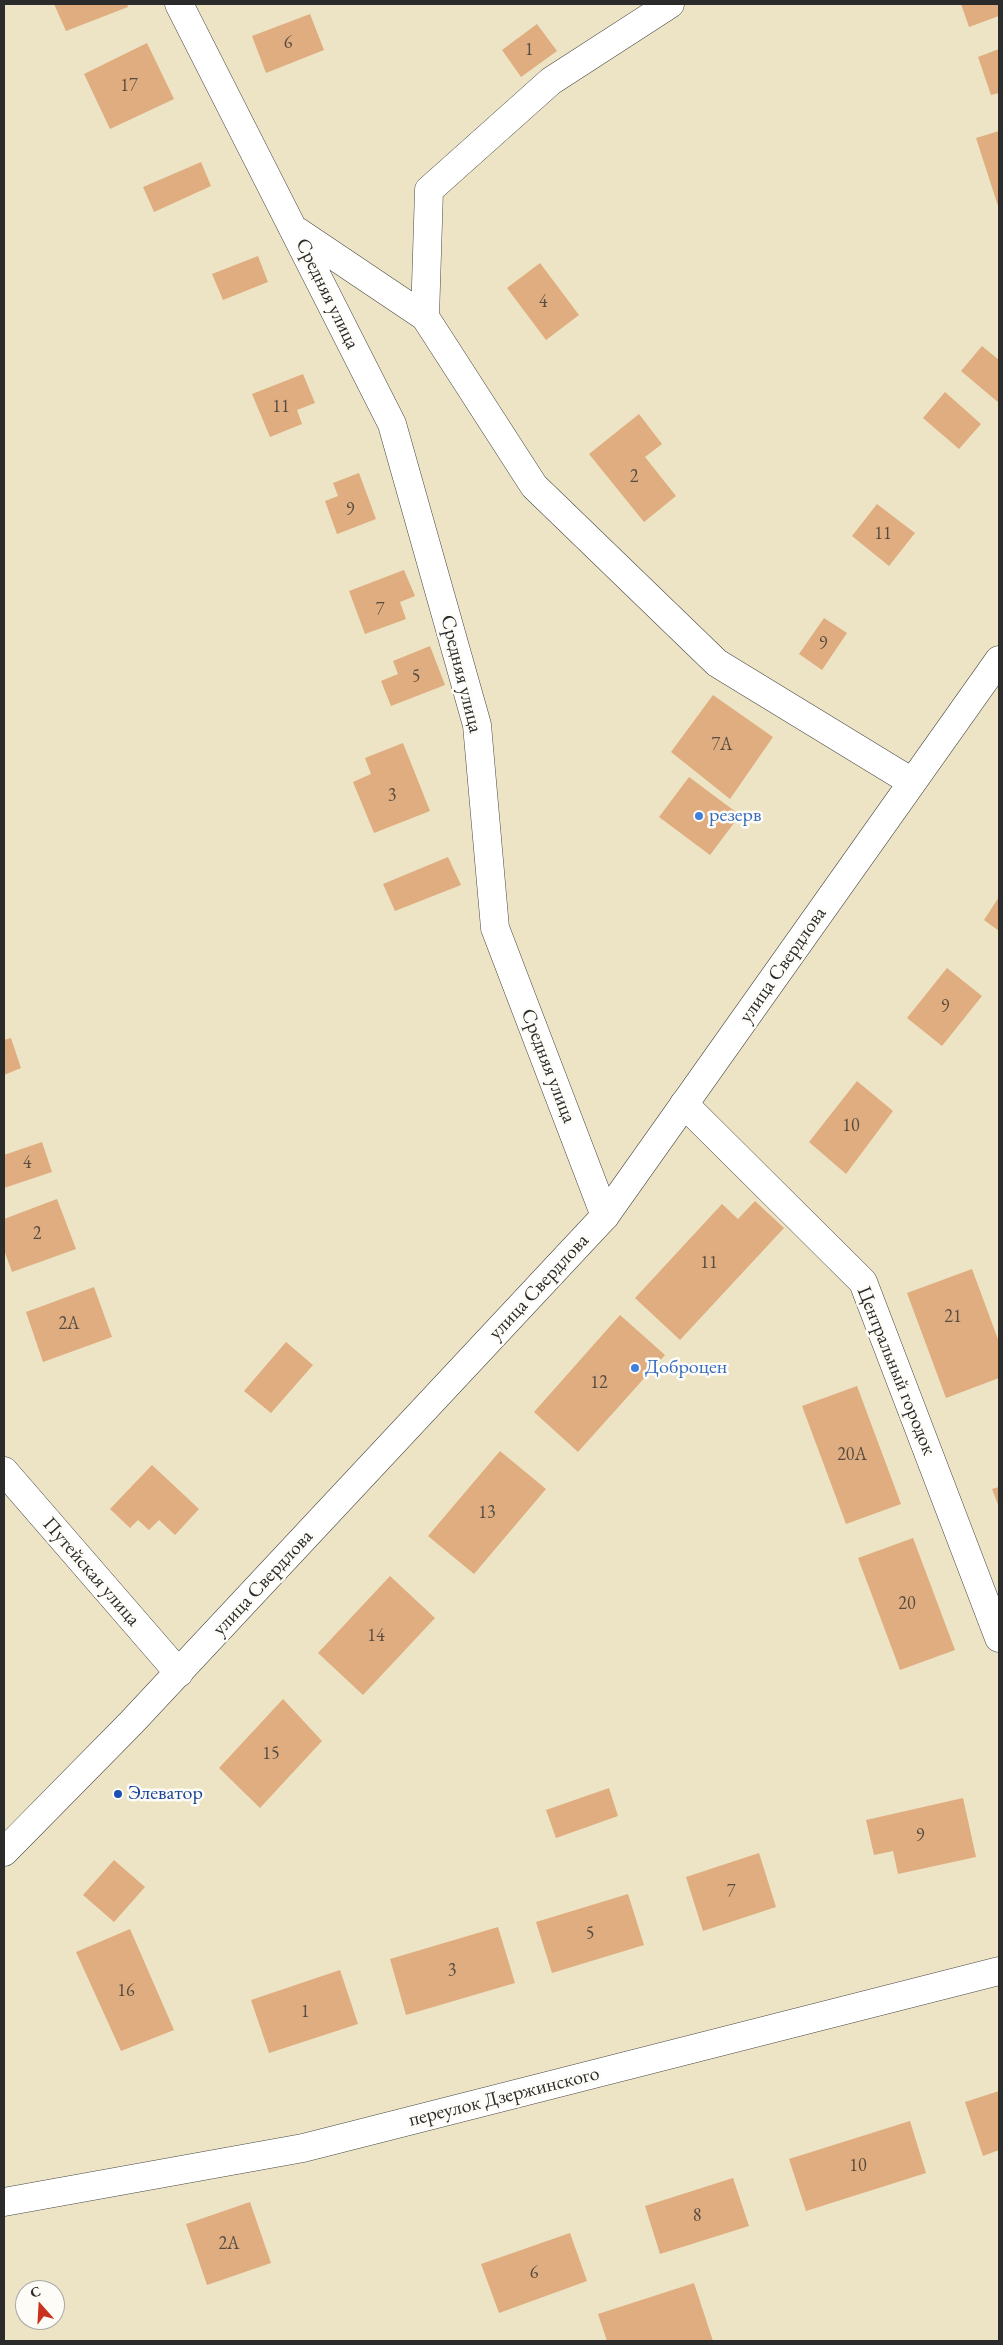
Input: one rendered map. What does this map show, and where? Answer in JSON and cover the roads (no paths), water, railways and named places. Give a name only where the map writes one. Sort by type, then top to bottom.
[{"type":"street","name":"Средняя улица","points":[[179,4],[296,230],[392,424],[477,725],[495,928],[605,1216]]},
{"type":"street","points":[[425,317],[429,190],[551,80],[670,4]]},
{"type":"street","name":"Средняя улица","points":[[296,230],[425,317],[534,486],[717,663],[912,782]]},
{"type":"street","name":"улица Свердлова","points":[[4,1852],[179,1673],[605,1216],[999,660]]},
{"type":"street","name":"Центральный городок","points":[[684,1104],[863,1282],[999,1638]]},
{"type":"street","name":"Путейская улица","points":[[4,1471],[179,1673]]},
{"type":"street","name":"переулок Дзержинского","points":[[4,2202],[303,2148],[999,1971]]},
{"type":"place","name":"резерв","points":[[699,816]]},
{"type":"place","name":"Доброцен","points":[[635,1368]]},
{"type":"place","name":"Элеватор","points":[[118,1794]]}]
